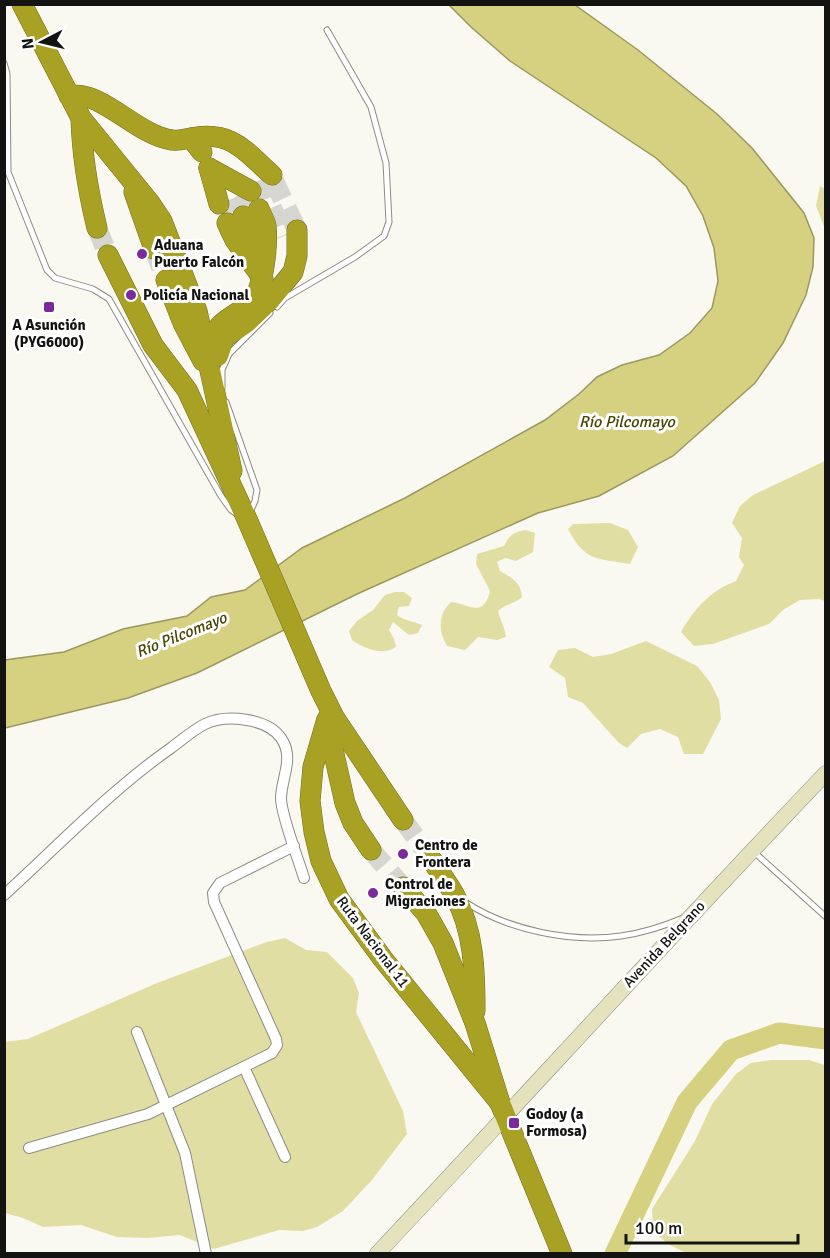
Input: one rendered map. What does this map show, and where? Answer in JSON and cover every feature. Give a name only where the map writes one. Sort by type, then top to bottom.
[{"type":"highway","points":[[22,4],[81,118],[150,202],[162,221],[197,311],[243,512]]},
{"type":"highway","points":[[69,96],[86,95],[96,99],[128,121],[161,138],[175,141],[201,153],[244,192]]},
{"type":"highway","points":[[81,118],[82,156],[97,228]]},
{"type":"highway","points":[[201,153],[212,136],[222,137],[241,146],[256,160],[244,192]]},
{"type":"highway","points":[[201,153],[244,192]]},
{"type":"highway","points":[[128,177],[154,249]]},
{"type":"highway","points":[[214,382],[213,340],[216,331],[223,321],[241,310],[254,298],[263,279],[258,229],[243,216],[235,240],[263,279]]},
{"type":"highway","points":[[214,382],[220,347],[224,338],[246,323],[270,300],[293,272],[297,256],[291,233]]},
{"type":"highway","points":[[108,255],[153,345],[187,390],[243,512]]},
{"type":"highway","points":[[166,280],[183,323],[214,382]]},
{"type":"highway","name":"Ruta Nacional 11","points":[[243,512],[334,717],[403,820]]},
{"type":"highway","name":"Ruta Nacional 11","points":[[321,691],[345,803],[353,823],[371,850]]},
{"type":"highway","name":"Ruta Nacional 11","points":[[327,719],[313,767],[310,801],[321,861],[339,899],[503,1110]]},
{"type":"highway","name":"Ruta Nacional 11","points":[[432,860],[455,896],[469,929],[475,981],[475,1023]]},
{"type":"highway","name":"Ruta Nacional 11","points":[[403,887],[426,913],[443,943],[475,1023],[503,1110],[561,1253]]},
{"type":"street","points":[[4,895],[144,767],[206,724],[241,718],[266,726],[279,735],[285,746],[288,758],[281,790],[282,803],[304,878]]},
{"type":"street","name":"Avenida Belgrano","points":[[377,1254],[503,1110],[825,774]]},
{"type":"street","points":[[29,1148],[166,1107],[272,1053],[277,1046],[276,1039],[214,902],[213,892],[220,883],[294,846]]},
{"type":"street","points":[[137,1032],[185,1153],[206,1254]]},
{"type":"street","points":[[244,1067],[285,1157]]},
{"type":"lane","points":[[4,63],[7,74],[8,172],[47,270],[55,278],[93,289],[109,299],[221,496],[231,510],[239,515],[252,510],[257,490],[222,391],[222,370],[230,354],[285,298],[355,257],[384,236],[389,222],[386,164],[371,107],[327,30]]},
{"type":"lane","points":[[752,850],[825,917]]},
{"type":"lane","points":[[455,896],[479,912],[504,923],[532,931],[581,937],[621,936],[660,927],[691,915]]},
{"type":"shaded area","points":[[820,186],[825,189],[825,229],[816,206]]},
{"type":"shaded area","points":[[825,461],[825,601],[800,600],[783,610],[769,624],[713,644],[694,646],[681,632],[686,623],[711,595],[736,581],[744,565],[739,557],[742,538],[732,523],[740,506],[753,495]]},
{"type":"shaded area","points":[[610,523],[628,530],[638,547],[630,564],[593,557],[580,548],[568,529],[573,524]]},
{"type":"shaded area","points":[[526,530],[535,533],[533,552],[516,561],[505,558],[497,562],[500,571],[518,584],[522,597],[498,611],[506,637],[497,640],[478,637],[465,650],[447,646],[442,634],[441,623],[447,607],[451,602],[475,608],[480,607],[484,605],[490,591],[476,564],[477,554],[504,546],[512,535]]},
{"type":"shaded area","points":[[404,592],[412,598],[409,606],[399,607],[397,615],[422,625],[418,633],[409,635],[393,622],[389,630],[396,647],[385,651],[368,649],[352,640],[349,631],[357,621],[373,610],[385,595]]},
{"type":"shaded area","points":[[646,641],[697,666],[710,682],[719,700],[721,719],[703,754],[684,754],[678,737],[660,729],[641,734],[627,748],[619,743],[583,703],[568,697],[565,678],[549,667],[558,650],[575,648],[593,657],[611,654]]},
{"type":"shaded area","points":[[285,938],[306,950],[327,952],[353,978],[359,993],[356,1012],[403,1111],[407,1134],[372,1180],[343,1211],[317,1227],[303,1231],[279,1230],[214,1249],[180,1235],[148,1238],[117,1237],[81,1225],[43,1227],[5,1213],[4,1042],[28,1039],[157,983],[267,942]]},
{"type":"shaded area","points":[[771,1060],[809,1060],[825,1065],[825,1253],[686,1253],[668,1244],[653,1231],[652,1209],[695,1141],[712,1104],[736,1074],[751,1063]]},
{"type":"water","name":"Río Pilcomayo","points":[[449,5],[575,5],[638,50],[717,114],[752,148],[804,213],[814,238],[813,267],[806,295],[783,343],[755,383],[673,456],[599,496],[538,513],[357,594],[197,673],[128,698],[5,728],[5,660],[64,652],[123,629],[187,616],[211,597],[245,590],[302,548],[405,498],[545,420],[597,377],[622,365],[659,355],[690,333],[712,308],[718,281],[714,248],[703,216],[686,186],[656,158],[510,61]]},
{"type":"waterway","points":[[615,1254],[687,1102],[731,1050],[779,1033],[826,1039]]},
{"type":"tunnel","points":[[260,180],[284,236]]},
{"type":"tunnel","points":[[274,181],[297,230]]},
{"type":"tunnel","points":[[244,193],[252,212]]},
{"type":"tunnel","points":[[227,201],[235,219]]},
{"type":"tunnel","points":[[97,228],[108,255]]},
{"type":"tunnel","points":[[154,249],[166,280]]},
{"type":"tunnel","points":[[403,820],[432,860]]},
{"type":"tunnel","points":[[371,850],[403,887]]},
{"type":"place","name":"Aduana Puerto Falcón","points":[[142,254]]},
{"type":"place","name":"Policía Nacional","points":[[131,295]]},
{"type":"place","name":"A Asunción (PYG6000)","points":[[49,307]]},
{"type":"place","name":"Centro de Frontera","points":[[403,854]]},
{"type":"place","name":"Control de Migraciones","points":[[373,893]]},
{"type":"place","name":"Godoy (a Formosa)","points":[[514,1123]]}]
